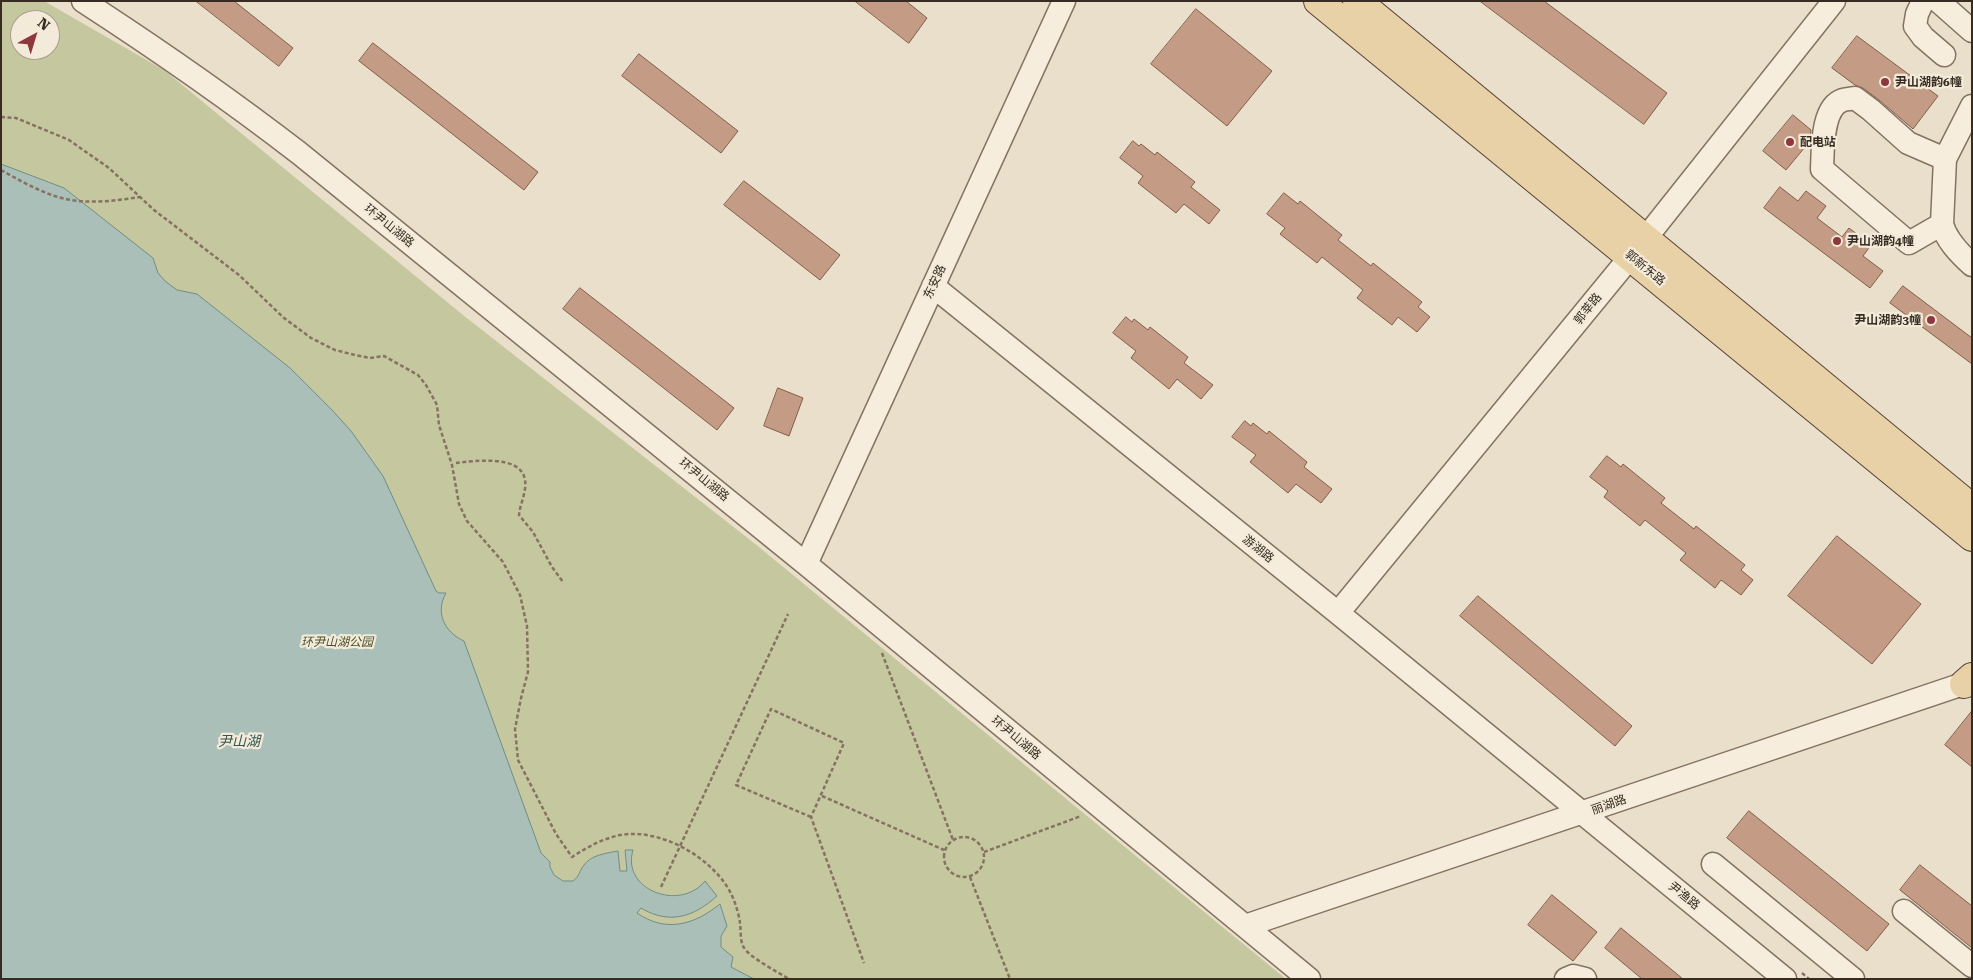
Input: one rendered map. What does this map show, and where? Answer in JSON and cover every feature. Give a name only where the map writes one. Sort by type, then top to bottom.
[{"type":"main road","name":"郭新东路","points":[[1318,1],[1972,508]]},
{"type":"main road","name":"郭新东路","points":[[1356,1],[1972,537]]},
{"type":"street","name":"环尹山湖路","points":[[83,1],[231,100],[291,147],[806,564],[1310,979]]},
{"type":"street","name":"东安路","points":[[806,564],[1064,1]]},
{"type":"street","name":"郭莘路","points":[[1338,613],[1638,248],[1834,1]]},
{"type":"street","points":[[1923,1],[1916,14],[1915,26],[1923,37],[1944,55]]},
{"type":"street","points":[[1938,1],[1972,31]]},
{"type":"street","points":[[1942,224],[1909,243],[1822,169],[1824,130],[1829,112],[1841,100],[1855,98],[1908,143],[1945,159]]},
{"type":"street","points":[[1972,106],[1945,159],[1942,224],[1944,233],[1962,257],[1972,265]]},
{"type":"street","name":"游湖路","points":[[933,286],[1338,613],[1582,814]]},
{"type":"street","name":"丽湖路","points":[[1245,926],[1582,814],[1969,681]]},
{"type":"street","name":"尹渔路","points":[[1582,814],[1785,979]]},
{"type":"street","points":[[1713,864],[1853,979]]},
{"type":"street","points":[[1904,911],[1972,966]]},
{"type":"street","points":[[1566,979],[1573,976],[1584,979]]},
{"type":"path","points":[[1,117],[16,118],[69,140],[109,168],[140,197],[239,275],[284,318],[311,338],[334,350],[356,356],[370,358],[384,356],[418,375],[426,385],[437,406],[439,425],[452,464],[459,504],[467,521],[503,562],[520,595],[527,626],[528,672],[515,729],[518,760],[556,834],[572,856],[592,845],[618,835],[643,834],[670,841],[694,854],[718,875],[732,896],[740,920],[743,946],[757,959],[789,979]]},
{"type":"path","points":[[1,170],[31,186],[58,197],[84,201],[140,197]]},
{"type":"path","points":[[456,463],[500,460],[515,467],[523,474],[526,481],[519,514],[524,523],[534,532],[552,567],[563,582]]},
{"type":"path","points":[[661,887],[788,614]]},
{"type":"path","points":[[882,653],[953,840]]},
{"type":"path","points":[[811,818],[844,743],[771,709],[736,785],[811,818],[864,963]]},
{"type":"path","points":[[822,796],[944,850]]},
{"type":"path","points":[[984,852],[1082,815]]},
{"type":"path","points":[[965,836],[973,839],[980,844],[984,852],[984,861],[981,869],[970,877],[958,877],[950,873],[945,866],[944,850],[953,840],[965,836]]},
{"type":"path","points":[[970,877],[1010,979]]},
{"type":"green space","name":"环尹山湖公园","points":[[1,1],[44,1],[60,10],[10,10],[10,60],[60,60],[60,10],[164,70],[463,315],[754,543],[1286,979],[1,979]]},
{"type":"water","name":"尹山湖","points":[[1,164],[64,188],[153,258],[158,273],[165,281],[177,290],[197,294],[290,368],[351,431],[383,476],[436,591],[446,593],[441,607],[443,621],[451,632],[464,641],[541,853],[550,862],[554,875],[563,881],[573,881],[584,865],[591,859],[618,851],[620,871],[627,871],[625,850],[633,850],[632,864],[636,876],[644,886],[655,892],[668,895],[682,895],[694,890],[705,881],[717,896],[690,914],[671,917],[661,916],[641,908],[637,913],[659,923],[680,924],[700,917],[720,904],[727,926],[721,936],[721,947],[733,957],[731,967],[754,979],[1,979]]},
{"type":"building","points":[[196,1],[234,1],[293,48],[279,66]]},
{"type":"building","points":[[855,1],[906,1],[927,18],[909,43]]},
{"type":"building","points":[[1480,1],[1544,1],[1667,93],[1644,124]]},
{"type":"building","points":[[1196,9],[1272,71],[1227,126],[1151,64]]},
{"type":"building","name":"尹山湖韵6幢","points":[[1857,36],[1938,96],[1913,129],[1879,100],[1832,68]]},
{"type":"building","points":[[373,43],[538,172],[524,190],[359,61]]},
{"type":"building","points":[[639,54],[738,131],[721,153],[622,76]]},
{"type":"building","name":"配电站","points":[[1793,115],[1811,130],[1810,141],[1786,170],[1763,151]]},
{"type":"building","points":[[1133,141],[1139,146],[1141,144],[1155,155],[1157,152],[1195,182],[1191,187],[1220,210],[1209,224],[1184,204],[1176,213],[1138,183],[1143,176],[1120,158]]},
{"type":"building","points":[[744,181],[840,255],[820,280],[724,205]]},
{"type":"building","name":"尹山湖韵4幢","points":[[1780,187],[1798,201],[1806,191],[1826,206],[1817,218],[1842,237],[1849,228],[1871,245],[1863,256],[1883,271],[1870,288],[1764,208]]},
{"type":"building","points":[[1284,193],[1298,204],[1300,201],[1342,235],[1338,240],[1371,266],[1373,263],[1422,302],[1418,307],[1430,317],[1417,332],[1398,317],[1392,325],[1357,298],[1363,290],[1322,257],[1317,263],[1280,234],[1285,228],[1267,214]]},
{"type":"building","name":"尹山湖韵3幢","points":[[1903,286],[1972,338],[1972,364],[1890,303]]},
{"type":"building","points":[[580,288],[734,408],[717,430],[563,309]]},
{"type":"building","points":[[1126,317],[1132,322],[1134,319],[1148,330],[1150,327],[1188,357],[1184,363],[1213,385],[1201,399],[1177,379],[1169,389],[1131,358],[1136,351],[1113,333]]},
{"type":"building","points":[[778,388],[803,398],[789,436],[764,426]]},
{"type":"building","points":[[1245,421],[1251,426],[1253,423],[1267,434],[1269,431],[1307,462],[1304,467],[1332,489],[1321,503],[1296,484],[1288,493],[1250,462],[1256,455],[1232,437]]},
{"type":"building","points":[[1607,456],[1621,467],[1623,464],[1665,498],[1661,503],[1694,529],[1696,526],[1745,565],[1741,570],[1753,580],[1741,595],[1721,580],[1715,588],[1680,560],[1686,553],[1645,520],[1640,526],[1604,497],[1608,491],[1590,477]]},
{"type":"building","points":[[1837,536],[1921,604],[1872,664],[1788,596]]},
{"type":"building","points":[[1478,596],[1632,726],[1615,746],[1460,616]]},
{"type":"building","points":[[1972,711],[1972,767],[1945,745]]},
{"type":"building","points":[[1749,811],[1889,924],[1867,951],[1727,838]]},
{"type":"building","points":[[1920,865],[1972,906],[1972,948],[1900,890]]},
{"type":"building","points":[[1552,895],[1597,932],[1573,961],[1528,925]]},
{"type":"building","points":[[1621,928],[1683,979],[1642,979],[1605,948]]},
{"type":"place","name":"尹山湖韵6幢","points":[[1885,82]]},
{"type":"place","name":"配电站","points":[[1790,142]]},
{"type":"place","name":"尹山湖韵4幢","points":[[1837,241]]},
{"type":"place","name":"尹山湖韵3幢","points":[[1931,320]]}]
